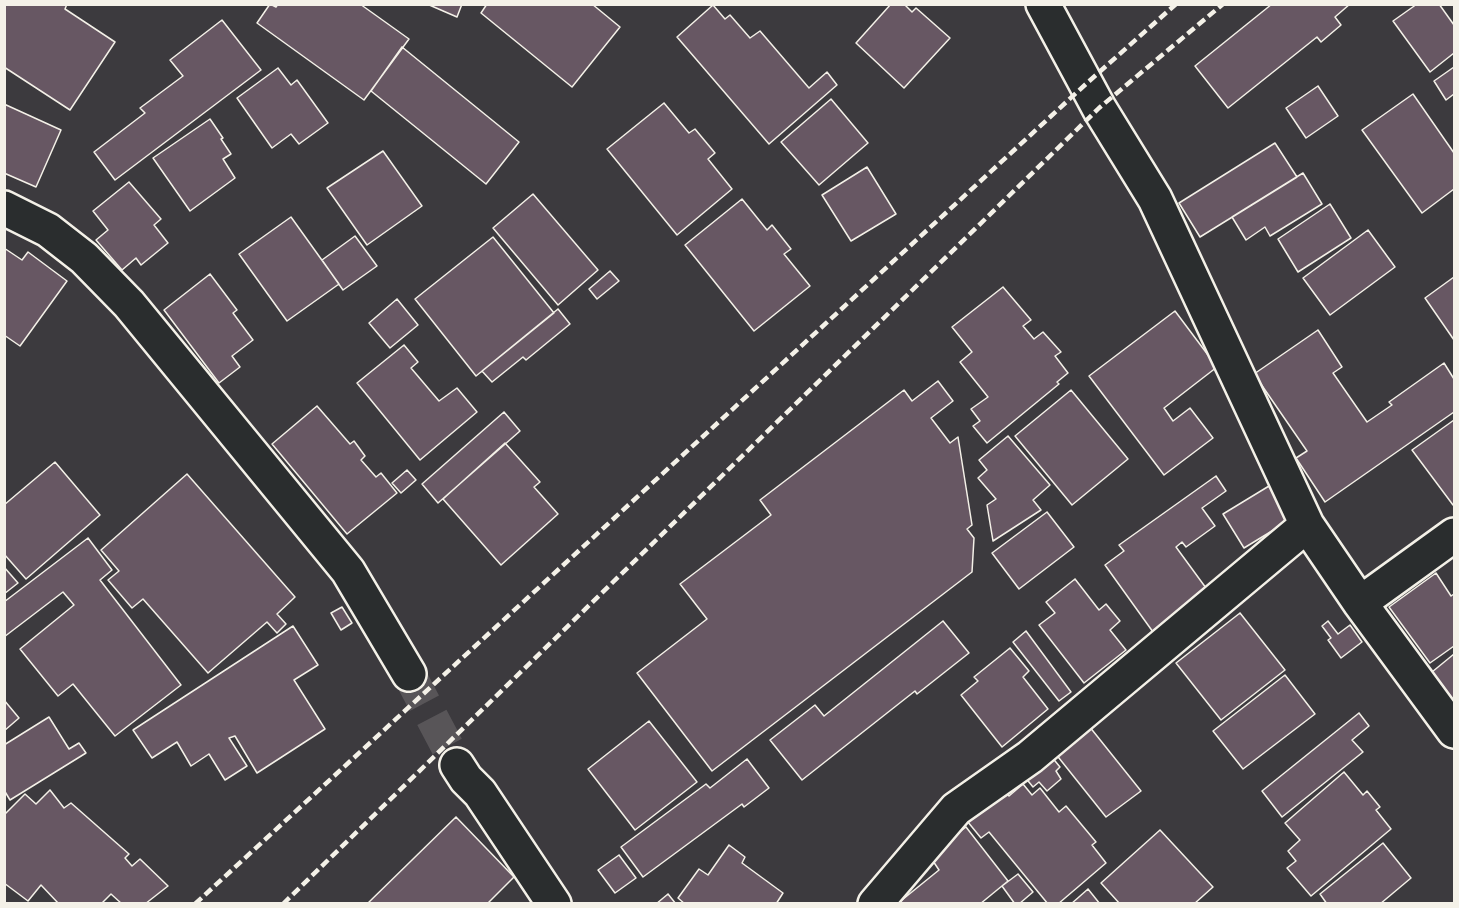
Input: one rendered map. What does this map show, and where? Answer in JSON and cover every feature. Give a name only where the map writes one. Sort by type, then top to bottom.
[{"type":"street","points":[[1043,4],[1100,108],[1155,199],[1307,525],[1360,603],[1455,731]]},
{"type":"street","points":[[4,208],[48,230],[84,258],[129,304],[348,571],[409,674]]},
{"type":"street","points":[[875,903],[956,809],[1030,757],[1307,525]]},
{"type":"street","points":[[1360,603],[1455,535]]},
{"type":"street","points":[[457,765],[466,779],[480,793],[554,903]]},
{"type":"building","points":[[4,4],[67,4],[65,9],[115,42],[70,110],[4,67]]},
{"type":"building","points":[[270,4],[276,7],[278,4],[360,4],[409,39],[364,100],[257,23]]},
{"type":"building","points":[[427,4],[462,4],[457,17]]},
{"type":"building","points":[[487,4],[592,4],[620,27],[572,87],[481,13]]},
{"type":"building","points":[[891,4],[904,4],[912,12],[916,8],[950,38],[904,88],[856,43]]},
{"type":"building","points":[[1272,4],[1350,4],[1335,17],[1341,25],[1321,42],[1317,37],[1228,108],[1195,66]]},
{"type":"building","points":[[1417,4],[1439,4],[1454,25],[1454,53],[1430,72],[1393,21]]},
{"type":"building","points":[[713,5],[725,19],[730,15],[750,38],[760,31],[809,88],[827,72],[837,85],[769,144],[677,37]]},
{"type":"building","points":[[222,20],[261,70],[115,180],[94,152],[145,113],[140,108],[183,76],[170,60]]},
{"type":"building","points":[[402,47],[519,142],[486,184],[371,91]]},
{"type":"building","points":[[1454,67],[1454,94],[1446,100],[1434,81]]},
{"type":"building","points":[[278,68],[291,85],[297,80],[328,123],[299,144],[291,134],[272,148],[237,98]]},
{"type":"building","points":[[1318,86],[1338,116],[1306,138],[1286,108]]},
{"type":"building","points":[[1413,94],[1454,153],[1454,189],[1422,213],[1362,130]]},
{"type":"building","points":[[831,99],[868,143],[819,185],[781,142]]},
{"type":"building","points":[[664,103],[689,133],[695,129],[715,153],[708,159],[732,189],[677,235],[607,149]]},
{"type":"building","points":[[4,104],[61,130],[36,187],[4,173]]},
{"type":"building","points":[[210,119],[231,154],[223,159],[235,178],[190,211],[153,158]]},
{"type":"building","points":[[1275,143],[1297,177],[1200,237],[1179,203]]},
{"type":"building","points":[[383,151],[422,206],[367,245],[327,188]]},
{"type":"building","points":[[867,167],[896,214],[851,241],[822,195]]},
{"type":"building","points":[[1303,173],[1322,204],[1270,236],[1265,227],[1246,240],[1232,217]]},
{"type":"building","points":[[129,182],[161,219],[154,225],[168,243],[141,265],[136,258],[122,270],[96,240],[108,230],[93,211]]},
{"type":"building","points":[[533,194],[598,270],[558,305],[493,228]]},
{"type":"building","points":[[742,199],[767,230],[772,225],[791,249],[784,254],[810,286],[754,331],[685,245]]},
{"type":"building","points":[[1330,204],[1351,238],[1298,272],[1278,239]]},
{"type":"building","points":[[291,217],[339,284],[287,321],[239,254]]},
{"type":"building","points":[[1368,230],[1395,267],[1330,315],[1303,278]]},
{"type":"building","points":[[355,236],[377,266],[343,290],[322,260]]},
{"type":"building","points":[[493,237],[554,313],[476,376],[415,299]]},
{"type":"building","points":[[4,248],[22,260],[28,252],[67,281],[20,346],[4,335]]},
{"type":"building","points":[[610,271],[619,281],[597,299],[589,289]]},
{"type":"building","points":[[210,274],[237,310],[233,313],[253,340],[232,356],[240,367],[219,383],[164,310]]},
{"type":"building","points":[[1454,277],[1454,340],[1425,298]]},
{"type":"building","points":[[1003,287],[1031,320],[1023,326],[1034,339],[1043,332],[1061,352],[1055,356],[1068,373],[1057,382],[1059,384],[987,443],[973,426],[980,421],[971,409],[988,397],[960,362],[972,352],[952,327]]},
{"type":"building","points":[[397,299],[418,325],[390,348],[369,323]]},
{"type":"building","points":[[558,309],[570,324],[526,360],[523,357],[492,382],[482,371]]},
{"type":"building","points":[[1175,311],[1217,367],[1164,408],[1173,421],[1190,408],[1213,438],[1164,475],[1089,376]]},
{"type":"building","points":[[1318,330],[1342,367],[1333,373],[1367,422],[1392,405],[1389,402],[1444,363],[1454,379],[1454,412],[1325,502],[1296,458],[1307,451],[1254,374]]},
{"type":"building","points":[[404,345],[418,362],[411,368],[439,401],[457,388],[477,412],[420,460],[357,383]]},
{"type":"building","points":[[938,381],[953,401],[931,418],[950,443],[958,437],[972,525],[967,529],[974,538],[972,572],[712,771],[637,673],[707,619],[680,584],[771,515],[760,500],[904,390],[912,401]]},
{"type":"building","points":[[1071,390],[1128,459],[1072,505],[1015,436]]},
{"type":"building","points":[[317,406],[350,444],[354,441],[365,456],[361,460],[376,477],[381,473],[397,493],[347,534],[272,444]]},
{"type":"building","points":[[504,412],[520,431],[438,503],[422,484]]},
{"type":"building","points":[[1454,420],[1454,504],[1453,505],[1412,450]]},
{"type":"building","points":[[1008,436],[1050,485],[1033,500],[1041,510],[993,541],[987,505],[996,499],[978,478],[987,470],[979,460]]},
{"type":"building","points":[[505,443],[540,482],[534,487],[558,514],[501,565],[443,499]]},
{"type":"building","points":[[55,462],[100,515],[26,579],[4,554],[4,505]]},
{"type":"building","points":[[407,470],[416,480],[401,493],[392,483]]},
{"type":"building","points":[[187,474],[295,597],[277,614],[286,624],[277,633],[267,622],[208,673],[143,599],[132,608],[108,580],[119,571],[101,550]]},
{"type":"building","points":[[1216,476],[1226,491],[1202,508],[1215,526],[1186,547],[1182,542],[1176,547],[1206,588],[1202,591],[1204,594],[1153,632],[1105,565],[1124,551],[1119,545]]},
{"type":"building","points":[[1269,486],[1290,520],[1244,548],[1223,514]]},
{"type":"building","points":[[1047,512],[1074,547],[1019,589],[992,553]]},
{"type":"building","points":[[88,538],[112,570],[100,580],[181,685],[115,736],[73,684],[58,696],[20,649],[74,605],[63,592],[4,637],[4,602]]},
{"type":"building","points":[[4,567],[18,583],[4,594]]},
{"type":"building","points":[[1436,573],[1451,596],[1454,594],[1454,646],[1430,663],[1389,607]]},
{"type":"building","points":[[1075,579],[1099,610],[1106,604],[1120,621],[1110,630],[1126,650],[1084,683],[1039,625],[1055,613],[1046,602]]},
{"type":"building","points":[[342,607],[352,623],[341,630],[331,613]]},
{"type":"building","points":[[1240,613],[1285,670],[1221,720],[1176,663]]},
{"type":"building","points":[[943,621],[969,653],[917,694],[915,691],[802,780],[770,740],[815,705],[824,716]]},
{"type":"building","points":[[1328,621],[1338,634],[1350,625],[1362,642],[1341,658],[1328,640],[1331,638],[1322,626]]},
{"type":"building","points":[[293,626],[318,665],[294,680],[325,729],[257,773],[235,736],[229,738],[247,766],[225,780],[209,754],[191,766],[177,742],[152,758],[133,730]]},
{"type":"building","points":[[1026,631],[1071,692],[1059,701],[1013,642]]},
{"type":"building","points":[[1010,648],[1029,671],[1023,677],[1048,709],[1002,747],[961,695],[978,681],[974,677]]},
{"type":"building","points":[[1454,654],[1454,701],[1432,672]]},
{"type":"building","points":[[1285,675],[1315,714],[1243,769],[1213,731]]},
{"type":"building","points":[[4,700],[19,718],[4,731]]},
{"type":"building","points":[[1359,713],[1369,726],[1352,740],[1363,752],[1282,817],[1262,791]]},
{"type":"building","points":[[49,717],[69,749],[79,743],[86,753],[10,800],[4,790],[4,745]]},
{"type":"building","points":[[649,721],[697,782],[635,830],[588,769]]},
{"type":"building","points":[[1089,726],[1141,791],[1106,817],[1055,753]]},
{"type":"building","points":[[1046,750],[1060,767],[1056,771],[1061,779],[1047,791],[1039,782],[1033,787],[1020,771]]},
{"type":"building","points":[[747,759],[769,788],[744,807],[742,804],[643,877],[621,847],[706,784],[710,788]]},
{"type":"building","points":[[1344,772],[1363,795],[1367,791],[1380,807],[1376,810],[1391,829],[1311,896],[1287,868],[1296,861],[1288,851],[1300,840],[1285,823]]},
{"type":"building","points":[[1023,784],[1032,795],[1040,788],[1059,812],[1066,806],[1096,842],[1092,845],[1106,863],[1058,904],[1048,904],[989,832],[981,838],[963,816],[1001,786],[1009,796]]},
{"type":"building","points":[[50,790],[64,808],[71,803],[129,854],[125,858],[132,866],[140,859],[168,886],[145,904],[122,904],[111,894],[101,904],[59,904],[41,885],[28,901],[4,883],[4,815],[25,794],[36,804]]},
{"type":"building","points":[[456,817],[514,877],[487,904],[367,904]]},
{"type":"building","points":[[966,827],[1008,881],[980,904],[897,904],[939,870],[929,855]]},
{"type":"building","points":[[1160,830],[1213,887],[1194,904],[1120,904],[1101,883]]},
{"type":"building","points":[[1383,843],[1411,878],[1380,904],[1327,904],[1320,894]]},
{"type":"building","points":[[729,845],[745,857],[742,863],[783,893],[776,904],[685,904],[678,898],[699,869],[708,875]]},
{"type":"building","points":[[619,855],[636,878],[615,893],[598,870]]},
{"type":"building","points":[[1018,874],[1033,892],[1019,904],[1015,904],[1002,886]]},
{"type":"building","points":[[1088,889],[1100,904],[1071,904]]},
{"type":"building","points":[[668,894],[676,904],[656,904]]},
{"type":"tunnel","points":[[409,674],[457,765]]},
{"type":"railway","points":[[195,904],[1087,83],[1176,4]]},
{"type":"railway","points":[[283,904],[1099,108],[1223,4]]}]
